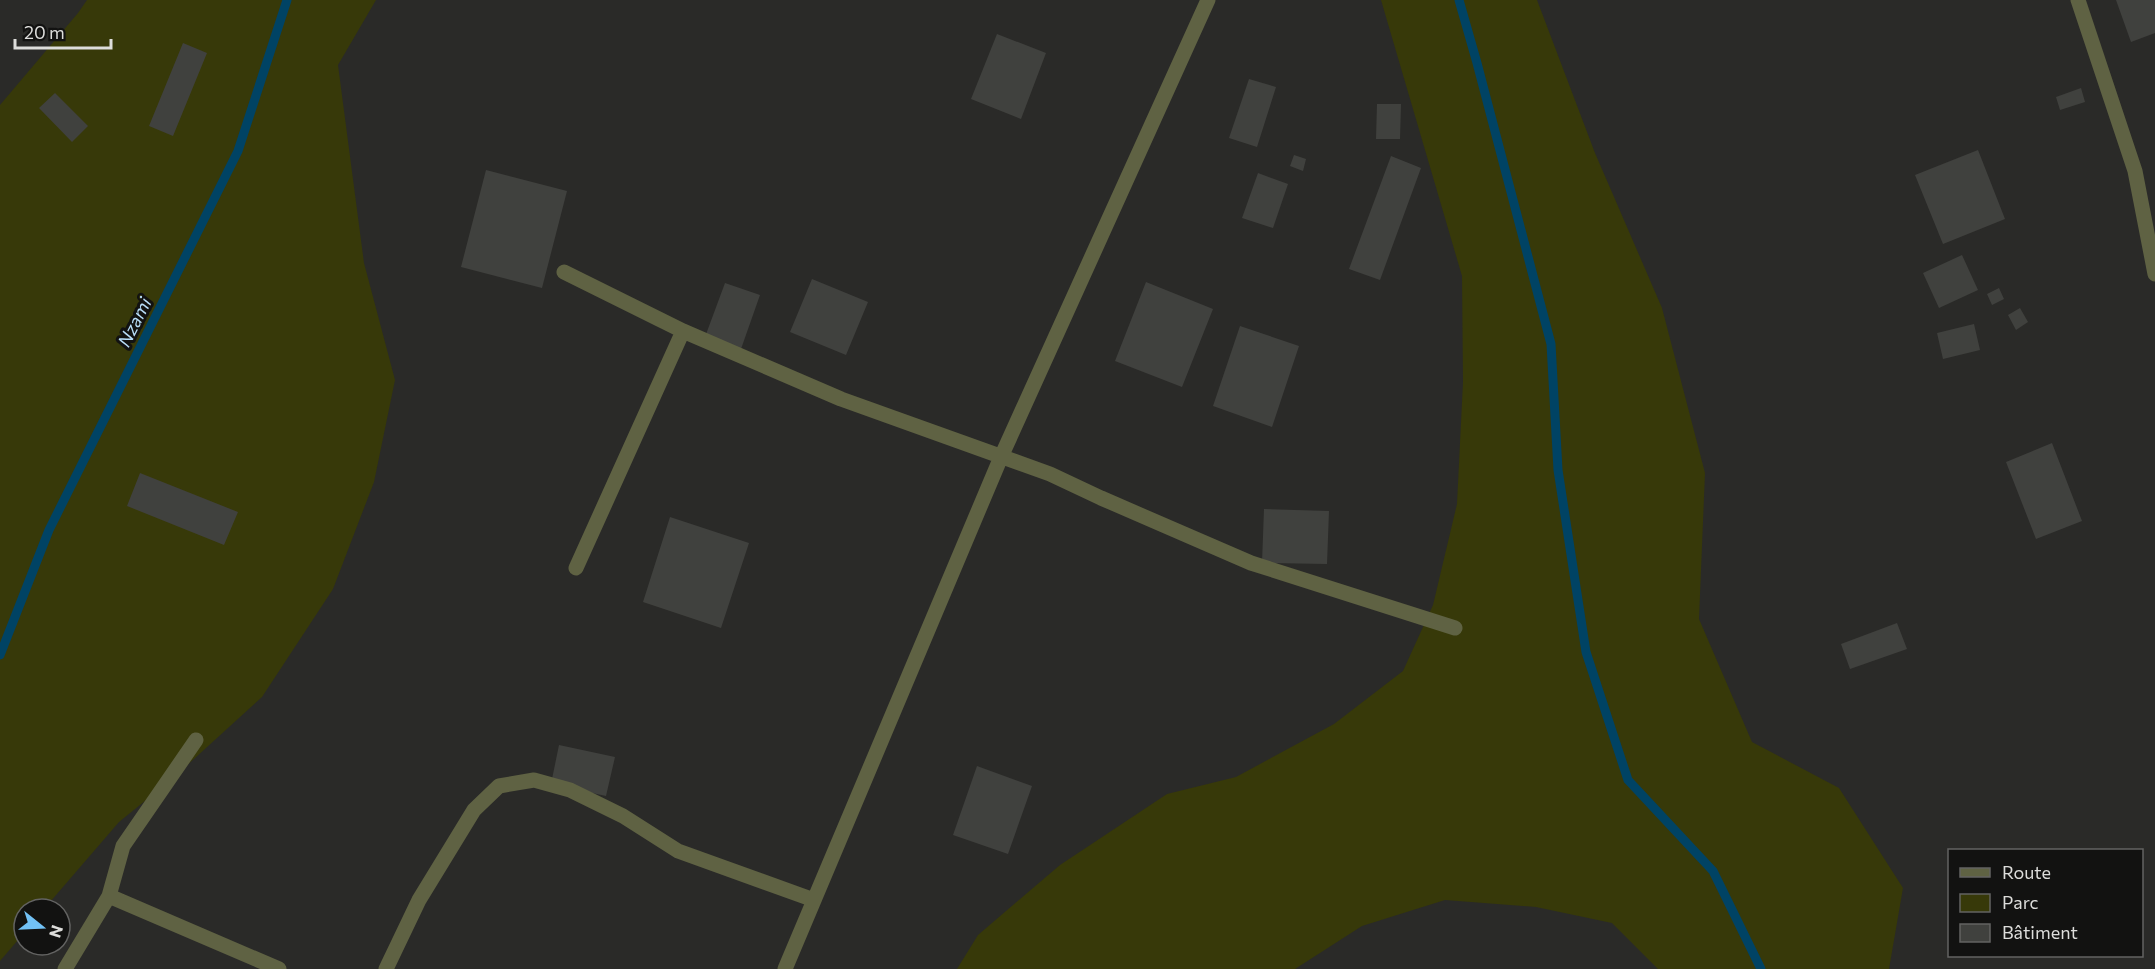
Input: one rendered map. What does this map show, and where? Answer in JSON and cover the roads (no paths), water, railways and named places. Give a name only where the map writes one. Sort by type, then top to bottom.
[{"type":"street","points":[[785,969],[1001,457],[1208,0]]},
{"type":"street","points":[[2078,0],[2135,171],[2155,274]]},
{"type":"street","points":[[564,272],[683,331],[841,399],[1050,474],[1251,563],[1455,628]]},
{"type":"street","points":[[576,568],[683,331]]},
{"type":"street","points":[[65,969],[109,896],[123,846],[195,740]]},
{"type":"street","points":[[386,969],[419,900],[474,810],[499,786],[534,780],[570,790],[623,816],[678,851],[814,900]]},
{"type":"street","points":[[109,896],[279,969]]},
{"type":"waterway","name":"Nzami","points":[[0,655],[49,530],[238,151],[287,0]]},
{"type":"waterway","points":[[1459,0],[1551,344],[1558,470],[1586,652],[1628,780],[1713,871],[1761,969]]}]
